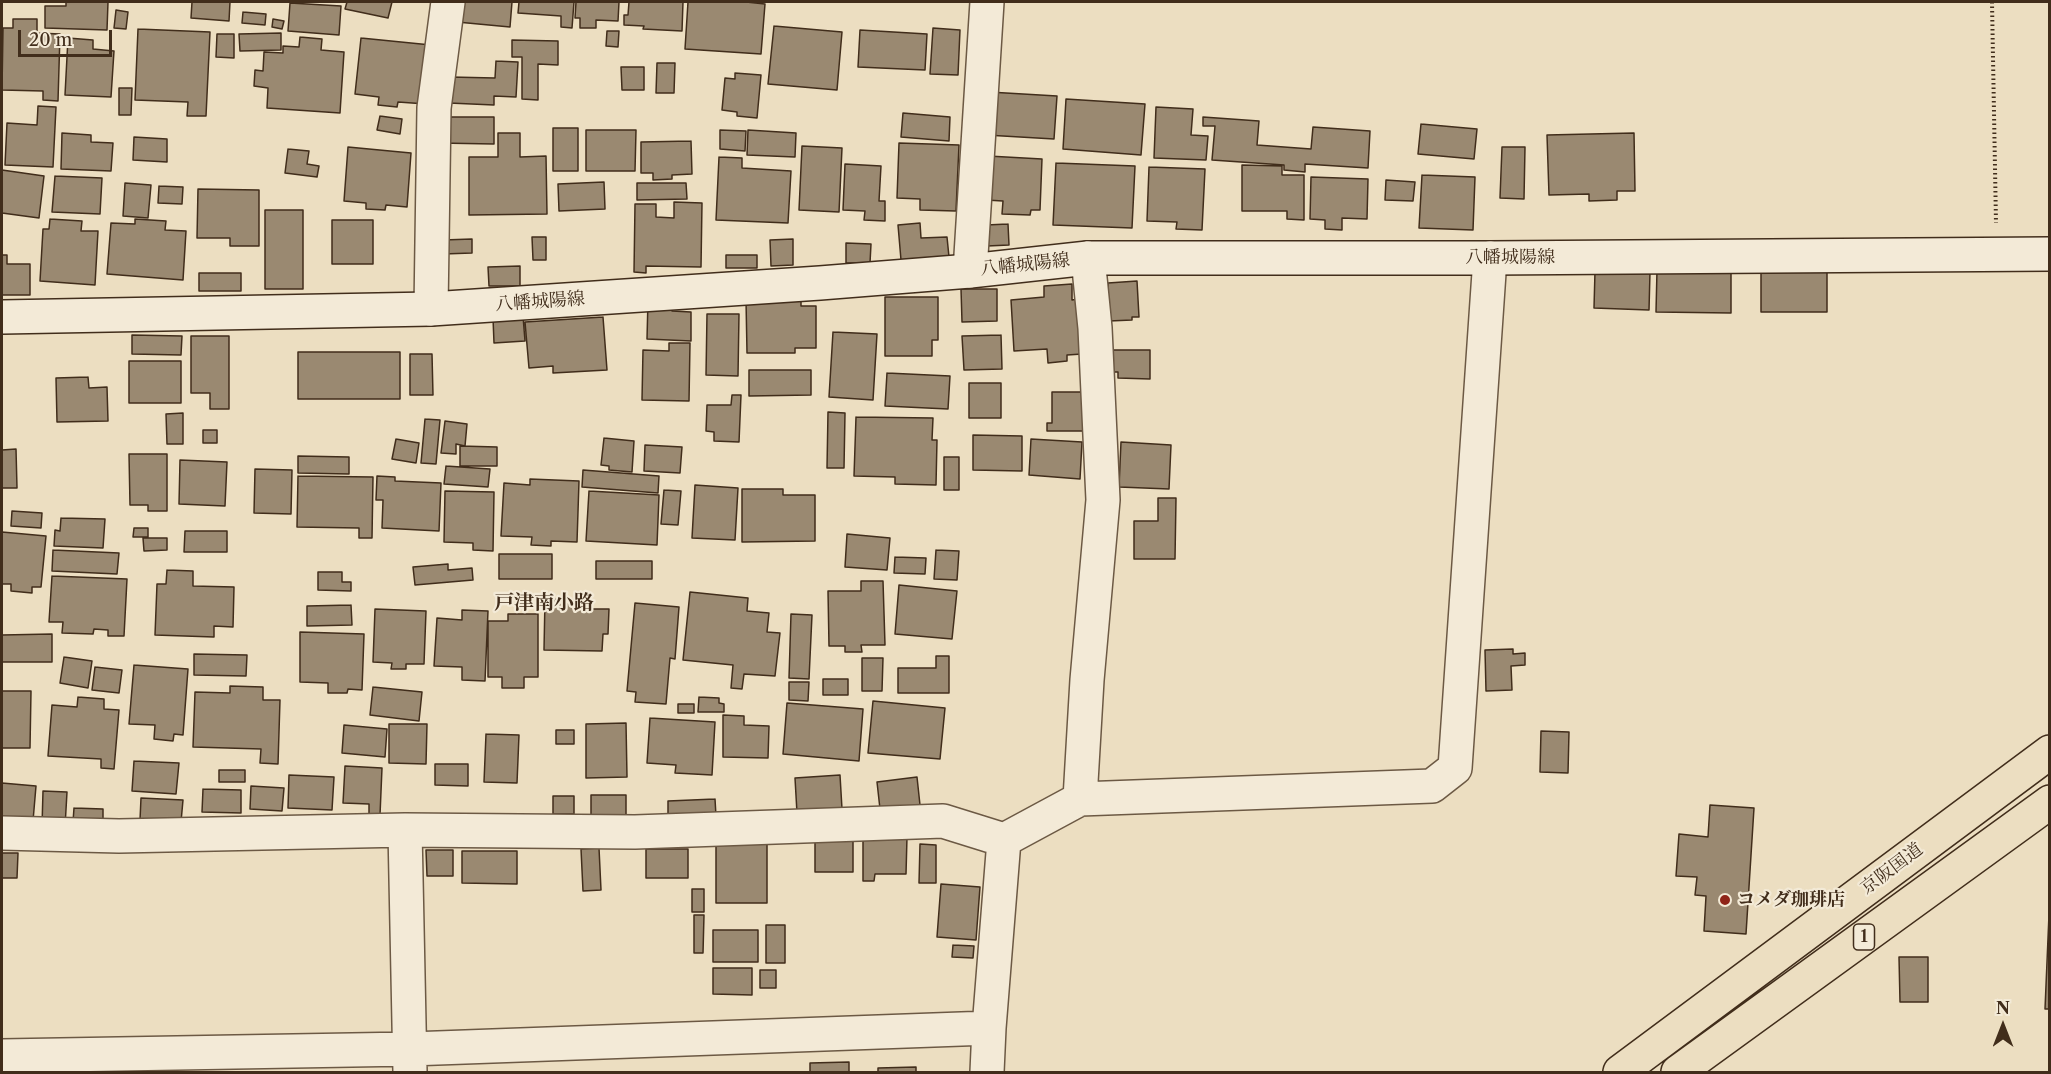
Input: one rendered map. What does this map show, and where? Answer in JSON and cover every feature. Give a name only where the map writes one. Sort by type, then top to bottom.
[{"type":"highway","name":"京阪国道","points":[[1620,1072],[2049,752]]},
{"type":"highway","name":"京阪国道","points":[[1678,1072],[2049,802]]},
{"type":"street","points":[[431,309],[434,108],[448,2]]},
{"type":"street","points":[[970,271],[987,2]]},
{"type":"street","name":"八幡城陽線","points":[[2,317],[431,309],[820,283],[970,271],[1088,258],[2049,255]]},
{"type":"street","points":[[1080,799],[1087,680],[1103,500],[1095,328],[1088,258]]},
{"type":"street","points":[[2,833],[119,836],[405,830],[635,832],[943,821],[1004,840],[1080,799],[1431,786],[1455,768],[1490,258]]},
{"type":"street","points":[[405,830],[410,1061]]},
{"type":"street","points":[[987,1072],[1004,840]]},
{"type":"street","points":[[2,1056],[410,1061],[989,1028]]},
{"type":"path","points":[[1992,2],[1997,254]]},
{"type":"building","points":[[66,2],[108,2],[107,30],[45,28],[45,6],[66,6]]},
{"type":"building","points":[[192,2],[230,2],[229,21],[191,18]]},
{"type":"building","points":[[347,2],[392,2],[388,18],[345,9]]},
{"type":"building","points":[[459,2],[512,2],[510,27],[457,22]]},
{"type":"building","points":[[519,2],[574,2],[572,28],[561,27],[561,16],[518,13]]},
{"type":"building","points":[[576,2],[619,2],[618,21],[596,20],[596,28],[580,28],[580,18],[575,18]]},
{"type":"building","points":[[629,2],[683,2],[682,31],[643,29],[644,26],[624,25],[624,15],[628,15]]},
{"type":"building","points":[[688,2],[765,4],[761,54],[685,49]]},
{"type":"building","points":[[290,3],[341,6],[339,35],[288,31]]},
{"type":"building","points":[[116,10],[128,12],[126,29],[114,28]]},
{"type":"building","points":[[243,12],[266,14],[265,25],[242,23]]},
{"type":"building","points":[[13,19],[37,19],[37,33],[60,34],[58,101],[43,100],[43,91],[2,90],[3,28],[13,28]]},
{"type":"building","points":[[273,19],[284,21],[282,29],[272,27]]},
{"type":"building","points":[[774,26],[842,32],[837,90],[768,84]]},
{"type":"building","points":[[933,28],[960,30],[958,75],[930,74]]},
{"type":"building","points":[[138,29],[210,32],[206,116],[187,116],[188,102],[135,100]]},
{"type":"building","points":[[860,30],[927,34],[925,70],[858,67]]},
{"type":"building","points":[[607,31],[619,31],[618,47],[606,46]]},
{"type":"building","points":[[281,33],[281,50],[240,51],[239,34]]},
{"type":"building","points":[[217,34],[234,34],[234,58],[216,57]]},
{"type":"building","points":[[300,37],[322,39],[321,50],[344,52],[340,113],[267,108],[268,88],[254,86],[255,70],[263,71],[264,52],[283,53],[283,46],[299,47]]},
{"type":"building","points":[[68,38],[93,40],[93,49],[114,51],[111,97],[65,95]]},
{"type":"building","points":[[361,38],[431,45],[426,104],[398,102],[397,107],[378,105],[379,97],[355,94]]},
{"type":"building","points":[[512,40],[558,41],[558,65],[538,64],[538,100],[522,99],[522,57],[512,57]]},
{"type":"building","points":[[496,61],[518,62],[516,97],[494,96],[494,105],[449,103],[450,77],[495,78]]},
{"type":"building","points":[[657,63],[675,63],[674,93],[656,93]]},
{"type":"building","points":[[621,67],[644,67],[644,90],[622,90]]},
{"type":"building","points":[[735,73],[761,75],[757,118],[737,116],[737,112],[722,110],[725,78],[735,79]]},
{"type":"building","points":[[119,88],[132,88],[131,115],[119,115]]},
{"type":"building","points":[[989,92],[1057,96],[1054,139],[986,135]]},
{"type":"building","points":[[1066,99],[1145,104],[1141,155],[1063,149]]},
{"type":"building","points":[[38,106],[56,107],[53,167],[5,165],[7,123],[37,125]]},
{"type":"building","points":[[1156,107],[1193,109],[1191,135],[1208,136],[1206,160],[1154,158]]},
{"type":"building","points":[[903,113],[950,117],[949,141],[901,137]]},
{"type":"building","points":[[380,116],[402,119],[400,134],[377,130]]},
{"type":"building","points":[[438,117],[494,117],[494,144],[438,143]]},
{"type":"building","points":[[1203,117],[1259,121],[1257,145],[1311,149],[1313,127],[1370,131],[1368,168],[1305,164],[1305,172],[1284,170],[1284,165],[1212,160],[1215,126],[1203,126]]},
{"type":"building","points":[[1421,124],[1477,129],[1474,159],[1418,154]]},
{"type":"building","points":[[553,128],[578,128],[578,171],[553,171]]},
{"type":"building","points":[[586,130],[636,130],[635,171],[586,171]]},
{"type":"building","points":[[720,130],[746,131],[745,151],[720,149]]},
{"type":"building","points":[[748,130],[796,133],[795,157],[747,155]]},
{"type":"building","points":[[62,133],[91,135],[91,142],[113,143],[111,171],[61,169]]},
{"type":"building","points":[[498,133],[520,133],[520,157],[546,156],[547,214],[469,215],[469,157],[498,157]]},
{"type":"building","points":[[1634,133],[1635,191],[1617,191],[1617,200],[1589,201],[1589,194],[1549,195],[1547,135]]},
{"type":"building","points":[[134,137],[167,139],[167,162],[133,160]]},
{"type":"building","points":[[691,141],[692,174],[672,175],[672,179],[653,180],[653,173],[641,173],[641,142]]},
{"type":"building","points":[[899,143],[959,145],[956,211],[920,210],[920,199],[897,198]]},
{"type":"building","points":[[802,146],[842,148],[839,212],[799,210]]},
{"type":"building","points":[[348,147],[411,153],[407,207],[386,205],[385,210],[366,209],[366,203],[344,201]]},
{"type":"building","points":[[1502,147],[1525,147],[1524,199],[1500,198]]},
{"type":"building","points":[[288,149],[309,151],[307,164],[319,166],[317,177],[285,173]]},
{"type":"building","points":[[988,156],[1042,159],[1040,210],[1031,210],[1030,215],[1002,214],[1003,201],[986,200]]},
{"type":"building","points":[[719,157],[742,158],[742,168],[791,171],[788,223],[716,220]]},
{"type":"building","points":[[1056,163],[1135,166],[1132,228],[1053,225]]},
{"type":"building","points":[[845,164],[881,166],[879,201],[885,201],[885,221],[864,220],[865,211],[843,210]]},
{"type":"building","points":[[1242,165],[1282,166],[1282,175],[1304,175],[1304,220],[1287,219],[1287,211],[1242,211]]},
{"type":"building","points":[[1149,167],[1205,169],[1202,230],[1176,229],[1177,222],[1147,221]]},
{"type":"building","points":[[2,170],[44,176],[39,218],[2,213]]},
{"type":"building","points":[[1422,175],[1475,177],[1473,230],[1419,228]]},
{"type":"building","points":[[55,176],[102,178],[100,214],[52,212]]},
{"type":"building","points":[[1311,177],[1368,179],[1367,219],[1342,218],[1342,230],[1325,229],[1325,220],[1310,219]]},
{"type":"building","points":[[1386,180],[1415,182],[1413,201],[1385,200]]},
{"type":"building","points":[[604,182],[605,209],[559,211],[558,184]]},
{"type":"building","points":[[125,183],[151,185],[148,218],[123,216]]},
{"type":"building","points":[[637,183],[686,183],[687,199],[637,200]]},
{"type":"building","points":[[159,186],[183,187],[182,204],[158,203]]},
{"type":"building","points":[[198,189],[259,190],[259,246],[230,246],[230,238],[197,238]]},
{"type":"building","points":[[674,202],[702,203],[701,267],[646,266],[646,273],[634,272],[635,204],[656,204],[656,217],[674,218]]},
{"type":"building","points":[[265,210],[303,210],[303,289],[265,289]]},
{"type":"building","points":[[50,219],[82,221],[81,231],[98,231],[95,285],[40,281],[43,229],[49,229]]},
{"type":"building","points":[[135,219],[166,221],[165,230],[186,231],[183,280],[107,274],[111,223],[135,224]]},
{"type":"building","points":[[332,220],[373,220],[373,264],[332,264]]},
{"type":"building","points":[[920,223],[921,238],[947,237],[949,257],[901,260],[898,225]]},
{"type":"building","points":[[1008,224],[1009,245],[987,246],[986,225]]},
{"type":"building","points":[[532,237],[546,237],[546,260],[533,260]]},
{"type":"building","points":[[472,239],[472,253],[443,254],[443,240]]},
{"type":"building","points":[[793,239],[793,265],[771,266],[770,240]]},
{"type":"building","points":[[846,243],[871,244],[870,263],[846,263]]},
{"type":"building","points":[[2,255],[7,255],[7,264],[30,264],[30,295],[2,295]]},
{"type":"building","points":[[726,255],[757,255],[757,268],[726,268]]},
{"type":"building","points":[[520,266],[520,286],[489,286],[488,267]]},
{"type":"building","points":[[1657,270],[1731,270],[1731,313],[1656,312]]},
{"type":"building","points":[[1761,270],[1827,270],[1827,312],[1761,312]]},
{"type":"building","points":[[1595,271],[1650,272],[1649,310],[1594,308]]},
{"type":"building","points":[[199,273],[241,273],[241,291],[199,291]]},
{"type":"building","points":[[1137,281],[1139,317],[1132,317],[1132,320],[1109,321],[1108,283]]},
{"type":"building","points":[[1072,284],[1072,300],[1078,299],[1082,354],[1067,355],[1067,361],[1048,363],[1047,349],[1014,351],[1011,300],[1044,297],[1044,286]]},
{"type":"building","points":[[961,289],[997,289],[997,321],[962,322]]},
{"type":"building","points":[[885,297],[938,297],[938,340],[932,340],[932,356],[885,356]]},
{"type":"building","points":[[648,300],[672,301],[672,311],[691,312],[691,341],[647,339]]},
{"type":"building","points":[[746,300],[801,300],[801,306],[816,306],[816,348],[795,348],[795,353],[747,353]]},
{"type":"building","points":[[707,314],[739,314],[738,376],[706,375]]},
{"type":"building","points":[[523,316],[525,341],[494,343],[493,318]]},
{"type":"building","points":[[603,317],[607,370],[553,373],[553,366],[529,368],[525,322]]},
{"type":"building","points":[[833,332],[877,334],[873,400],[829,397]]},
{"type":"building","points":[[132,335],[182,336],[181,355],[132,354]]},
{"type":"building","points":[[1001,335],[1002,369],[964,370],[962,336]]},
{"type":"building","points":[[191,336],[229,336],[229,409],[210,409],[210,393],[191,393]]},
{"type":"building","points":[[669,343],[690,343],[689,401],[642,400],[643,350],[669,351]]},
{"type":"building","points":[[1111,350],[1150,350],[1150,379],[1118,378],[1118,372],[1111,372]]},
{"type":"building","points":[[298,352],[400,352],[400,399],[298,399]]},
{"type":"building","points":[[410,354],[432,354],[433,395],[410,395]]},
{"type":"building","points":[[129,361],[181,361],[181,403],[129,403]]},
{"type":"building","points":[[749,370],[811,370],[811,395],[749,396]]},
{"type":"building","points":[[887,373],[950,376],[948,409],[885,406]]},
{"type":"building","points":[[88,377],[89,388],[107,387],[108,421],[57,422],[56,378]]},
{"type":"building","points":[[969,383],[1001,383],[1001,418],[969,418]]},
{"type":"building","points":[[1052,392],[1084,392],[1084,431],[1047,431],[1047,423],[1052,423]]},
{"type":"building","points":[[732,395],[741,395],[739,442],[714,441],[714,432],[706,431],[707,405],[731,405]]},
{"type":"building","points":[[828,412],[845,413],[844,468],[827,468]]},
{"type":"building","points":[[183,413],[183,444],[167,444],[166,414]]},
{"type":"building","points":[[856,417],[933,418],[932,440],[937,440],[936,485],[895,484],[895,477],[854,476]]},
{"type":"building","points":[[425,419],[440,420],[436,464],[421,463]]},
{"type":"building","points":[[445,421],[467,424],[465,446],[456,444],[456,454],[441,453]]},
{"type":"building","points":[[203,430],[217,430],[217,443],[203,443]]},
{"type":"building","points":[[973,435],[1022,436],[1022,471],[973,470]]},
{"type":"building","points":[[604,438],[634,441],[632,472],[609,470],[609,466],[601,465]]},
{"type":"building","points":[[396,439],[419,443],[416,463],[392,459]]},
{"type":"building","points":[[1031,439],[1082,442],[1080,479],[1029,475]]},
{"type":"building","points":[[1121,442],[1171,445],[1169,489],[1119,487]]},
{"type":"building","points":[[645,445],[682,447],[680,473],[644,471]]},
{"type":"building","points":[[460,446],[497,447],[497,466],[460,466]]},
{"type":"building","points":[[16,449],[17,488],[2,488],[2,450]]},
{"type":"building","points":[[129,454],[167,454],[167,511],[148,511],[148,505],[130,505]]},
{"type":"building","points":[[298,456],[349,457],[349,474],[298,473]]},
{"type":"building","points":[[944,457],[959,457],[959,490],[944,490]]},
{"type":"building","points":[[180,460],[227,462],[225,506],[179,504]]},
{"type":"building","points":[[446,466],[490,469],[488,487],[444,484]]},
{"type":"building","points":[[255,469],[292,470],[291,514],[254,513]]},
{"type":"building","points":[[583,470],[659,476],[658,493],[582,487]]},
{"type":"building","points":[[298,476],[373,477],[372,538],[359,538],[359,528],[297,527]]},
{"type":"building","points":[[377,476],[395,477],[395,481],[441,483],[439,531],[382,528],[383,500],[376,500]]},
{"type":"building","points":[[530,479],[579,481],[577,542],[551,541],[551,546],[531,545],[532,537],[501,536],[504,483],[530,485]]},
{"type":"building","points":[[695,485],[738,488],[735,540],[692,538]]},
{"type":"building","points":[[742,489],[783,489],[783,495],[815,495],[815,541],[742,542]]},
{"type":"building","points":[[664,490],[681,491],[678,525],[661,524]]},
{"type":"building","points":[[445,491],[494,492],[493,551],[473,550],[473,543],[444,542]]},
{"type":"building","points":[[589,491],[659,495],[657,545],[586,541]]},
{"type":"building","points":[[1158,498],[1176,498],[1175,559],[1134,559],[1134,521],[1158,521]]},
{"type":"building","points":[[12,511],[42,513],[41,528],[11,526]]},
{"type":"building","points":[[61,518],[105,519],[103,548],[54,546],[55,530],[60,531]]},
{"type":"building","points":[[134,528],[148,528],[148,537],[133,537]]},
{"type":"building","points":[[185,531],[227,531],[227,552],[184,552]]},
{"type":"building","points":[[2,532],[46,536],[41,587],[32,587],[32,593],[11,591],[11,584],[2,584]]},
{"type":"building","points":[[847,534],[890,538],[887,570],[845,567]]},
{"type":"building","points":[[143,538],[167,538],[167,550],[144,551]]},
{"type":"building","points":[[53,550],[119,553],[117,574],[52,571]]},
{"type":"building","points":[[936,550],[959,551],[957,580],[934,579]]},
{"type":"building","points":[[499,554],[552,554],[552,579],[499,579]]},
{"type":"building","points":[[895,557],[926,558],[925,574],[894,573]]},
{"type":"building","points":[[596,561],[652,561],[652,579],[596,579]]},
{"type":"building","points":[[448,564],[448,570],[472,568],[473,580],[415,585],[413,567]]},
{"type":"building","points":[[167,570],[193,571],[193,586],[234,587],[233,627],[214,626],[214,637],[155,635],[157,584],[166,584]]},
{"type":"building","points":[[318,572],[342,572],[342,582],[351,582],[351,591],[318,590]]},
{"type":"building","points":[[52,576],[127,579],[124,636],[108,636],[108,630],[94,629],[93,634],[62,633],[63,622],[49,622]]},
{"type":"building","points":[[861,581],[883,581],[885,645],[861,645],[862,652],[845,652],[845,646],[829,646],[828,591],[861,591]]},
{"type":"building","points":[[899,585],[957,591],[952,639],[895,634]]},
{"type":"building","points":[[690,592],[748,598],[747,611],[769,613],[767,632],[780,633],[775,676],[744,674],[742,689],[731,688],[733,665],[683,660]]},
{"type":"building","points":[[545,599],[588,600],[588,609],[609,609],[608,634],[603,634],[602,651],[544,650]]},
{"type":"building","points":[[635,603],[679,607],[675,659],[670,658],[666,704],[635,702],[636,692],[627,691]]},
{"type":"building","points":[[351,605],[352,625],[307,626],[307,606]]},
{"type":"building","points":[[375,609],[426,611],[424,664],[406,664],[406,669],[391,669],[392,663],[373,662]]},
{"type":"building","points":[[462,610],[488,611],[485,681],[462,680],[462,667],[434,666],[437,618],[462,620]]},
{"type":"building","points":[[508,614],[538,614],[538,677],[524,677],[524,688],[502,688],[502,677],[488,677],[488,621],[508,621]]},
{"type":"building","points":[[791,614],[812,615],[809,679],[789,678]]},
{"type":"building","points":[[300,632],[364,634],[362,690],[348,689],[347,693],[328,693],[328,683],[300,682]]},
{"type":"building","points":[[52,634],[52,662],[2,662],[2,635]]},
{"type":"building","points":[[1513,649],[1513,654],[1525,653],[1525,665],[1511,666],[1512,690],[1486,691],[1485,650]]},
{"type":"building","points":[[194,654],[247,655],[246,676],[194,675]]},
{"type":"building","points":[[936,656],[949,656],[949,693],[898,693],[898,668],[936,668]]},
{"type":"building","points":[[64,657],[92,661],[88,688],[60,683]]},
{"type":"building","points":[[862,658],[883,658],[882,691],[862,691]]},
{"type":"building","points":[[134,665],[188,669],[183,735],[174,734],[173,741],[154,739],[155,725],[129,724]]},
{"type":"building","points":[[95,667],[122,670],[119,693],[92,690]]},
{"type":"building","points":[[823,679],[848,679],[848,695],[823,695]]},
{"type":"building","points":[[789,682],[809,682],[808,701],[789,700]]},
{"type":"building","points":[[230,686],[263,687],[263,700],[280,700],[278,764],[260,763],[261,749],[193,747],[195,692],[230,693]]},
{"type":"building","points":[[373,687],[422,692],[419,721],[370,715]]},
{"type":"building","points":[[2,691],[31,691],[30,748],[2,748]]},
{"type":"building","points":[[78,697],[104,699],[104,709],[119,710],[114,769],[101,768],[101,759],[48,756],[52,705],[77,707]]},
{"type":"building","points":[[699,697],[719,698],[719,703],[724,704],[724,712],[698,712]]},
{"type":"building","points":[[873,701],[945,708],[940,759],[868,753]]},
{"type":"building","points":[[787,703],[863,709],[859,761],[783,754]]},
{"type":"building","points":[[678,704],[694,704],[694,713],[678,713]]},
{"type":"building","points":[[723,715],[744,716],[744,725],[769,726],[768,758],[723,757]]},
{"type":"building","points":[[650,718],[715,722],[712,775],[675,773],[676,765],[647,763]]},
{"type":"building","points":[[626,723],[627,777],[586,778],[586,724]]},
{"type":"building","points":[[389,724],[427,724],[426,764],[389,763]]},
{"type":"building","points":[[344,725],[387,729],[385,757],[342,753]]},
{"type":"building","points":[[556,730],[574,730],[574,744],[556,744]]},
{"type":"building","points":[[1541,731],[1569,732],[1568,773],[1540,772]]},
{"type":"building","points":[[486,734],[519,735],[517,783],[484,782]]},
{"type":"building","points":[[134,761],[179,763],[176,794],[132,791]]},
{"type":"building","points":[[435,764],[468,764],[468,786],[435,785]]},
{"type":"building","points":[[345,766],[382,768],[380,815],[369,814],[369,804],[343,803]]},
{"type":"building","points":[[219,770],[245,770],[245,782],[219,782]]},
{"type":"building","points":[[289,775],[334,777],[332,810],[288,808]]},
{"type":"building","points":[[840,775],[842,809],[797,813],[795,778]]},
{"type":"building","points":[[917,777],[920,805],[880,809],[877,782]]},
{"type":"building","points":[[2,783],[36,786],[33,821],[2,819]]},
{"type":"building","points":[[251,786],[284,788],[282,811],[250,809]]},
{"type":"building","points":[[203,789],[241,790],[241,813],[202,812]]},
{"type":"building","points":[[43,791],[67,792],[65,827],[42,826]]},
{"type":"building","points":[[591,795],[626,795],[626,818],[591,818]]},
{"type":"building","points":[[553,796],[574,796],[574,814],[553,814]]},
{"type":"building","points":[[141,798],[183,800],[181,822],[140,820]]},
{"type":"building","points":[[715,799],[716,816],[668,818],[668,801]]},
{"type":"building","points":[[1710,805],[1754,808],[1746,934],[1704,931],[1706,896],[1695,895],[1697,877],[1676,876],[1679,834],[1708,837]]},
{"type":"building","points":[[74,808],[103,809],[103,822],[73,822]]},
{"type":"building","points":[[863,836],[907,837],[906,874],[875,874],[874,881],[863,881]]},
{"type":"building","points":[[815,841],[853,841],[853,872],[815,872]]},
{"type":"building","points":[[716,844],[767,844],[767,903],[716,903]]},
{"type":"building","points":[[920,844],[936,845],[936,883],[919,883]]},
{"type":"building","points":[[599,848],[601,890],[583,891],[581,849]]},
{"type":"building","points":[[646,849],[688,849],[688,878],[646,878]]},
{"type":"building","points":[[426,850],[453,850],[453,876],[427,876]]},
{"type":"building","points":[[462,851],[517,851],[517,884],[462,883]]},
{"type":"building","points":[[2,853],[18,853],[17,878],[2,878]]},
{"type":"building","points":[[941,884],[980,887],[976,940],[937,937]]},
{"type":"building","points":[[692,889],[704,889],[704,912],[692,912]]},
{"type":"building","points":[[2050,891],[2050,1009],[2045,1009]]},
{"type":"building","points":[[694,915],[704,915],[703,953],[694,953]]},
{"type":"building","points":[[766,925],[785,925],[785,963],[766,963]]},
{"type":"building","points":[[713,930],[758,930],[758,962],[713,962]]},
{"type":"building","points":[[953,945],[974,946],[973,958],[952,957]]},
{"type":"building","points":[[1899,957],[1928,957],[1928,1002],[1900,1002]]},
{"type":"building","points":[[713,968],[752,968],[752,995],[713,994]]},
{"type":"building","points":[[760,970],[776,970],[776,988],[760,988]]},
{"type":"building","points":[[849,1062],[849,1072],[810,1072],[810,1063]]},
{"type":"building","points":[[916,1067],[916,1072],[878,1072],[878,1068]]},
{"type":"place","name":"コメダ珈琲店","points":[[1725,900]]},
{"type":"district","name":"戸津南小路","points":[[544,603]]}]
